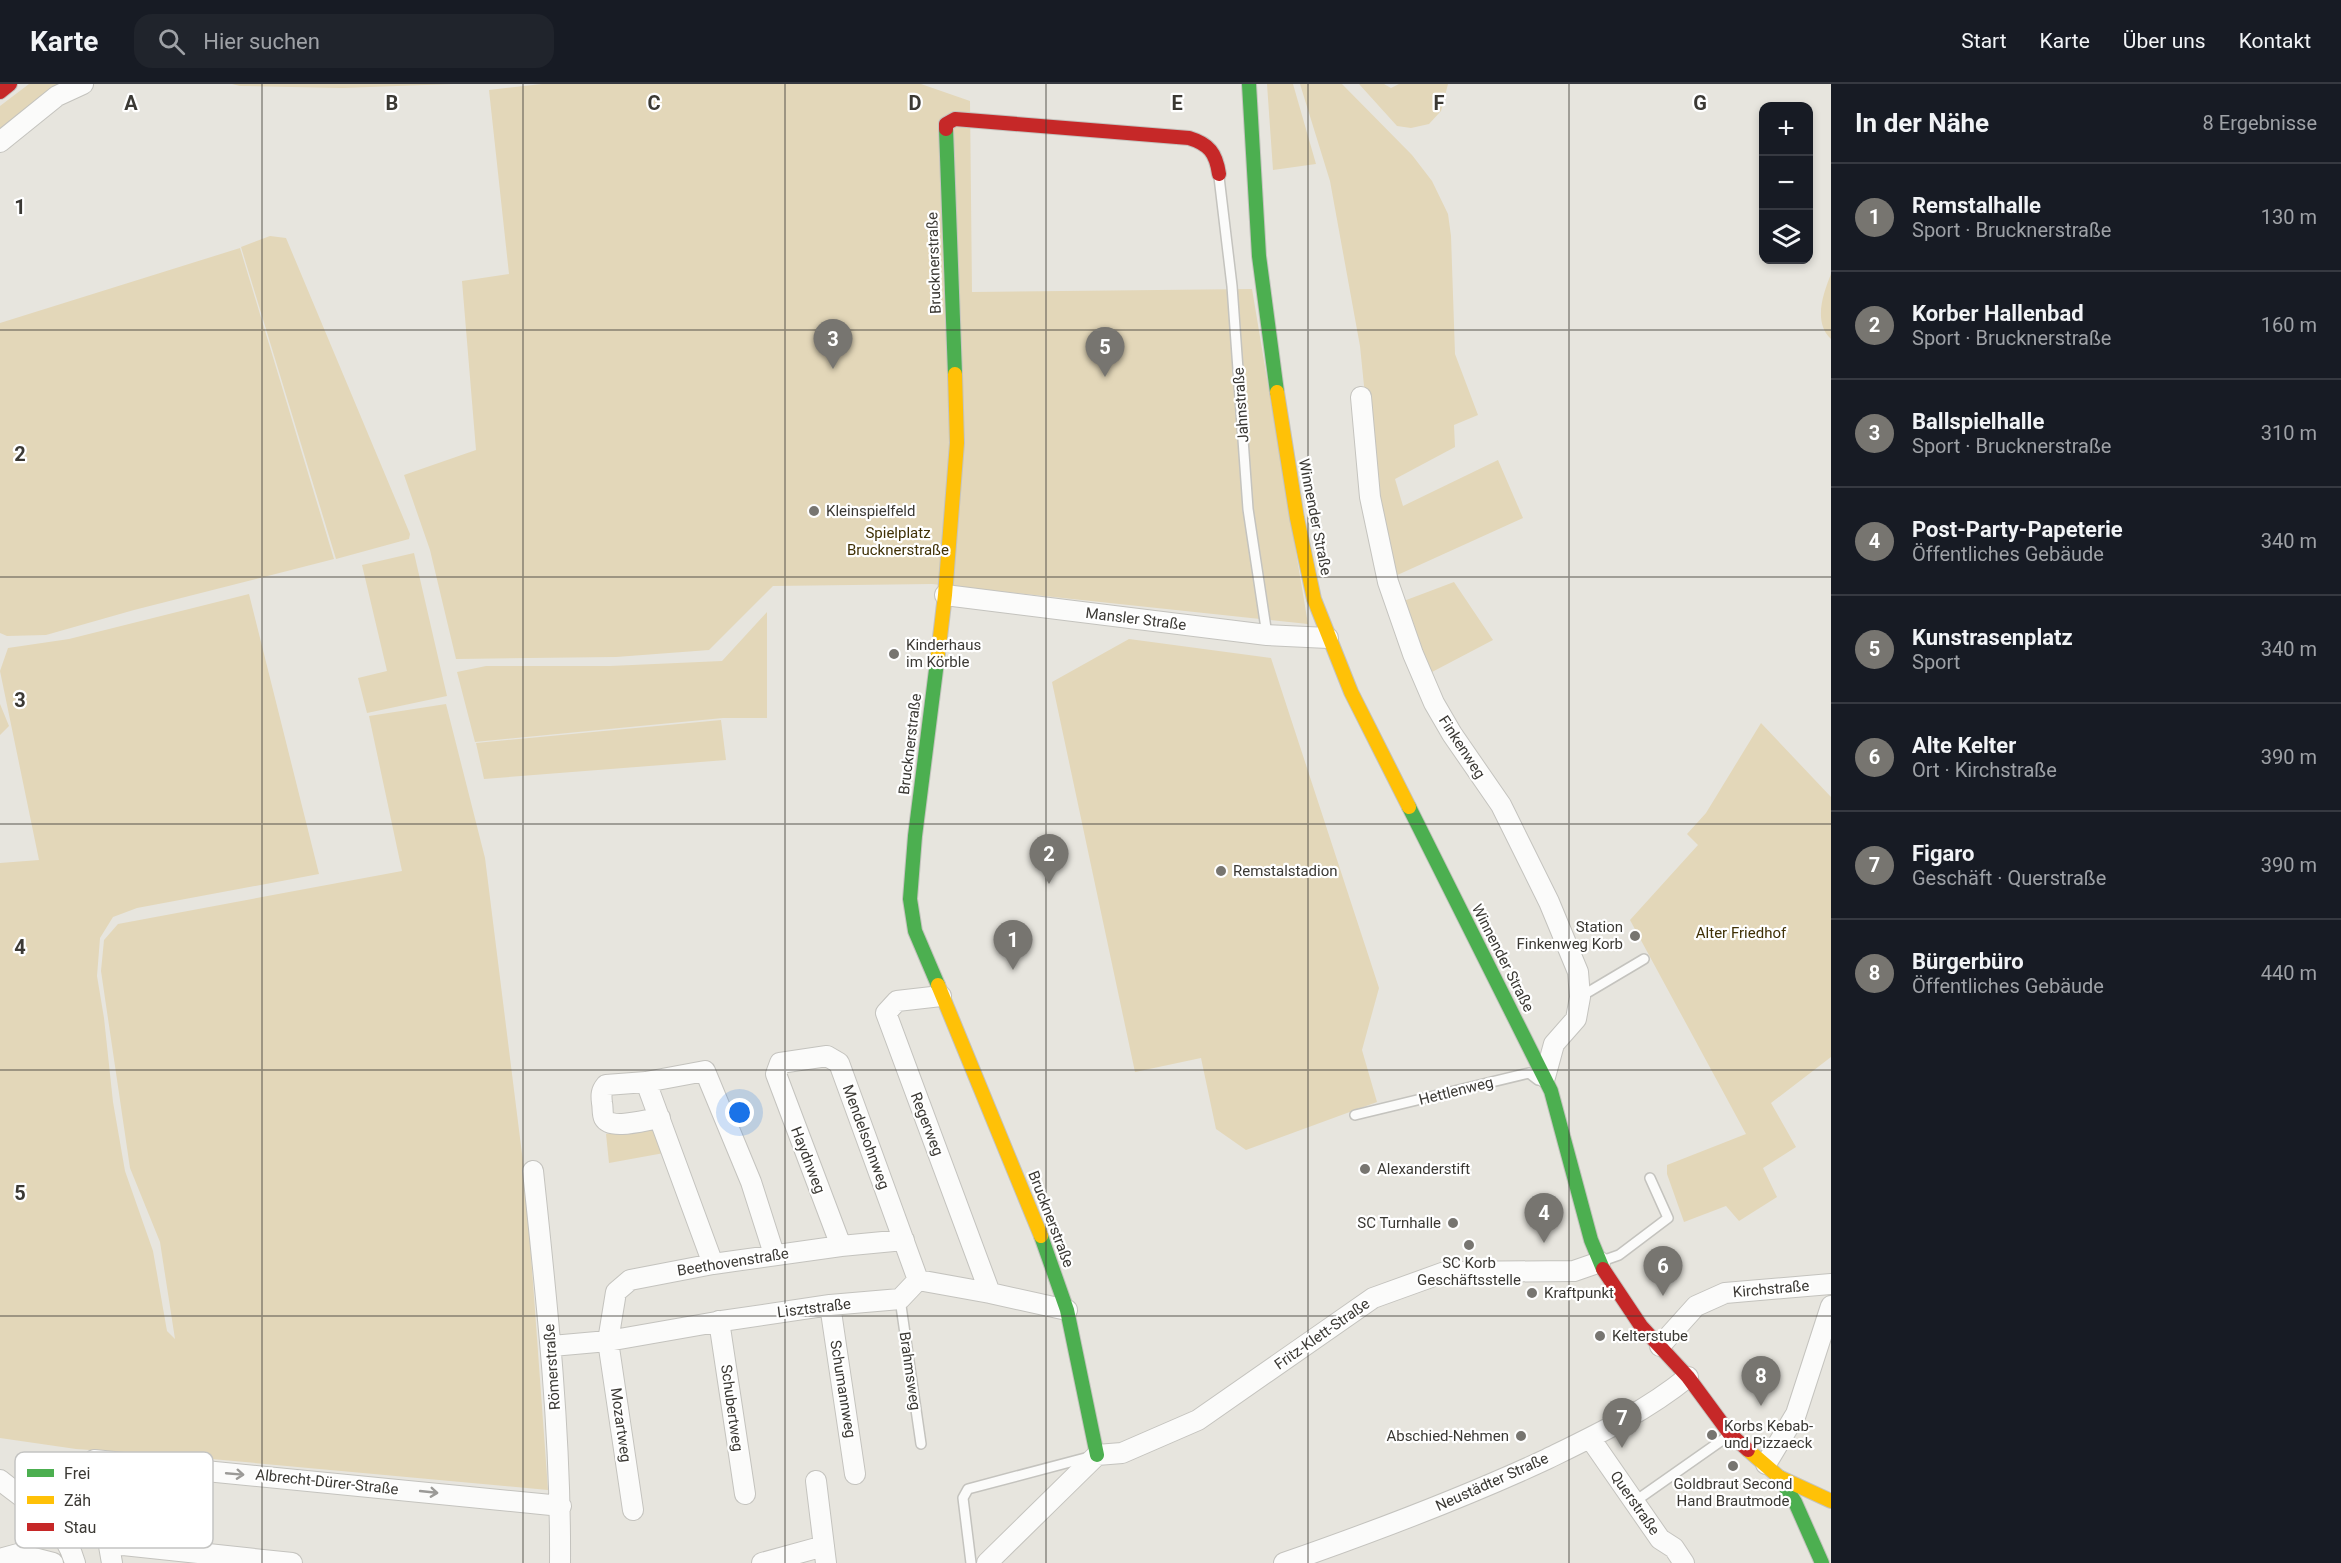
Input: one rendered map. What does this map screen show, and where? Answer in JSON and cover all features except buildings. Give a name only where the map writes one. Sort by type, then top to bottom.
[{"type":"street","points":[[0,92],[10,84]]},
{"type":"street","points":[[0,142],[57,96],[83,84]]},
{"type":"street","name":"Winnender Straße","points":[[1249,84],[1260,256],[1270,351],[1305,559],[1314,599],[1351,692],[1548,1084],[1590,1240],[1600,1262],[1641,1326],[1707,1395],[1730,1434],[1772,1470],[1831,1502]]},
{"type":"street","name":"Brucknerstraße","points":[[1097,1455],[1067,1310],[1036,1221],[915,931],[910,899],[915,836],[945,595],[957,443],[946,124],[956,119],[1189,138],[1206,143],[1217,158],[1219,174]]},
{"type":"street","name":"Finkenweg","points":[[1361,397],[1373,508],[1388,582],[1413,654],[1434,703],[1452,734],[1501,805],[1549,902],[1578,972],[1580,997],[1576,1019],[1554,1044],[1548,1084]]},
{"type":"street","name":"Mansler Straße","points":[[945,595],[1267,635],[1329,638]]},
{"type":"street","name":"Regerweg","points":[[941,996],[897,1001],[886,1013],[990,1293]]},
{"type":"street","name":"Mendelsohnweg","points":[[776,1074],[780,1063],[827,1056],[839,1063],[918,1280]]},
{"type":"street","points":[[660,1118],[619,1125],[609,1123],[604,1117],[601,1094],[606,1085],[646,1082],[705,1071],[751,1182],[774,1254]]},
{"type":"street","name":"Haydnweg","points":[[776,1074],[841,1246]]},
{"type":"street","points":[[646,1082],[713,1264]]},
{"type":"street","name":"Römerstraße","points":[[532,1171],[552,1346],[561,1506],[560,1563]]},
{"type":"street","name":"Beethovenstraße","points":[[608,1341],[616,1292],[630,1280],[774,1254],[904,1240]]},
{"type":"street","name":"Fritz-Klett-Straße","points":[[1097,1455],[1122,1453],[1198,1420],[1373,1298],[1445,1272],[1574,1270],[1600,1262]]},
{"type":"street","points":[[900,1299],[918,1280],[1067,1310]]},
{"type":"street","name":"Kirchstraße","points":[[1660,1346],[1696,1306],[1725,1293],[1831,1284]]},
{"type":"street","name":"Lisztstraße","points":[[552,1346],[608,1341],[719,1321],[830,1305],[900,1299]]},
{"type":"street","name":"Schumannweg","points":[[830,1305],[855,1474]]},
{"type":"street","points":[[1815,1560],[1808,1528],[1795,1502],[1772,1470],[1822,1359],[1831,1306]]},
{"type":"street","name":"Schubertweg","points":[[719,1321],[745,1494]]},
{"type":"street","name":"Mozartweg","points":[[608,1341],[633,1509]]},
{"type":"street","name":"Neustädter Straße","points":[[1284,1563],[1325,1557],[1476,1492],[1590,1438],[1660,1400],[1688,1377]]},
{"type":"street","name":"Querstraße","points":[[1590,1438],[1660,1539],[1674,1548],[1684,1563]]},
{"type":"street","points":[[987,1563],[1097,1455]]},
{"type":"street","name":"Albrecht-Dürer-Straße","points":[[213,1472],[561,1506]]},
{"type":"street","points":[[0,1480],[10,1497]]},
{"type":"street","points":[[762,1563],[825,1554],[816,1481]]},
{"type":"street","points":[[1808,1528],[1816,1509],[1831,1502]]},
{"type":"street","points":[[69,1548],[75,1563]]},
{"type":"street","points":[[151,1548],[292,1563]]},
{"type":"street","points":[[0,1559],[18,1554],[53,1563]]},
{"type":"lane","name":"Jahnstraße","points":[[1219,174],[1232,286],[1248,509],[1267,635]]},
{"type":"lane","points":[[1580,997],[1644,959]]},
{"type":"lane","name":"Hettlenweg","points":[[1355,1115],[1529,1073],[1548,1084]]},
{"type":"lane","points":[[1600,1262],[1618,1255],[1668,1218],[1650,1178]]},
{"type":"lane","name":"Brahmsweg","points":[[900,1299],[921,1444]]},
{"type":"lane","points":[[1634,1502],[1730,1434]]},
{"type":"lane","name":"Fritz-Klett-Straße","points":[[971,1563],[963,1498],[968,1489],[1097,1455]]},
{"type":"green space","points":[[29,84],[62,84],[0,132],[0,106]]},
{"type":"green space","points":[[232,84],[453,84],[342,88]]},
{"type":"green space","name":"Spielplatz Brucknerstraße","points":[[542,84],[921,84],[970,101],[972,292],[1252,289],[1308,624],[932,584],[773,586],[709,650],[616,657],[456,659],[430,550],[404,475],[476,450],[462,281],[509,274],[489,90]]},
{"type":"green space","points":[[1267,84],[1293,84],[1316,164],[1273,170]]},
{"type":"green space","points":[[1300,84],[1342,84],[1412,155],[1432,181],[1448,214],[1451,236],[1455,354],[1478,415],[1454,425],[1455,447],[1395,479],[1403,506],[1498,460],[1523,518],[1393,577],[1375,495],[1360,346],[1330,181]]},
{"type":"green space","points":[[1359,84],[1384,84],[1391,88],[1399,84],[1448,84],[1441,111],[1429,124],[1411,128],[1397,126]]},
{"type":"green space","points":[[270,236],[286,238],[410,534],[409,539],[336,559],[241,247]]},
{"type":"green space","points":[[240,248],[334,559],[46,635],[7,636],[0,633],[0,323]]},
{"type":"green space","points":[[1831,274],[1831,339],[1822,324],[1821,308]]},
{"type":"green space","points":[[414,553],[447,696],[367,713],[358,678],[387,671],[362,565]]},
{"type":"green space","points":[[1454,582],[1493,640],[1432,672],[1401,602]]},
{"type":"green space","points":[[249,594],[319,874],[137,908],[113,917],[100,938],[97,976],[113,1102],[125,1171],[153,1251],[167,1331],[175,1339],[160,1242],[130,1168],[101,971],[104,940],[118,924],[402,871],[369,716],[446,704],[485,858],[526,1186],[548,1490],[213,1459],[213,1452],[119,1452],[76,1449],[0,1438],[0,863],[39,860],[0,671],[8,648],[69,639]]},
{"type":"green space","points":[[767,612],[767,718],[723,718],[475,742],[457,672],[486,666],[610,666],[722,661]]},
{"type":"green space","points":[[1129,639],[1271,658],[1379,988],[1362,1050],[1377,1102],[1246,1150],[1216,1129],[1201,1058],[1135,1072],[1052,682]]},
{"type":"green space","points":[[0,704],[9,726],[0,735]]},
{"type":"green space","points":[[721,720],[726,760],[484,779],[476,743]]},
{"type":"green space","name":"Alter Friedhof","points":[[1761,723],[1831,797],[1831,1057],[1771,1103],[1796,1147],[1763,1168],[1777,1197],[1739,1221],[1726,1206],[1684,1222],[1667,1174],[1667,1165],[1746,1134],[1630,920],[1698,845],[1687,834],[1706,813]]},
{"type":"green space","points":[[654,1128],[664,1153],[609,1163],[606,1134]]},
{"type":"traffic: fast","points":[[1249,84],[1259,256],[1277,392]]},
{"type":"traffic: fast","points":[[946,129],[955,374]]},
{"type":"traffic: fast","points":[[938,654],[915,836],[910,899],[915,931],[938,985]]},
{"type":"traffic: fast","points":[[1409,807],[1551,1091],[1591,1240],[1603,1269]]},
{"type":"traffic: fast","points":[[1041,1236],[1067,1310],[1097,1455]]},
{"type":"traffic: fast","points":[[1779,1477],[1795,1502],[1822,1563]]},
{"type":"traffic: slow","points":[[938,654],[957,443],[955,374]]},
{"type":"traffic: slow","points":[[1277,392],[1297,518],[1314,599],[1351,692],[1409,807]]},
{"type":"traffic: slow","points":[[938,985],[1041,1236]]},
{"type":"traffic: slow","points":[[1748,1450],[1779,1477],[1831,1501]]},
{"type":"traffic: jam","points":[[0,92],[10,84]]},
{"type":"traffic: jam","points":[[946,129],[946,124],[955,119],[1189,138],[1202,143],[1210,150],[1216,160],[1219,174]]},
{"type":"traffic: jam","points":[[1603,1269],[1641,1326],[1688,1377],[1730,1434],[1748,1450]]},
{"type":"place","name":"Ballspielhalle","points":[[833,369]]},
{"type":"place","name":"Kunstrasenplatz","points":[[1105,377]]},
{"type":"place","name":"Kleinspielfeld","points":[[814,511]]},
{"type":"place","name":"Kinderhaus im Körble","points":[[894,654]]},
{"type":"place","name":"Remstalstadion","points":[[1221,871]]},
{"type":"place","name":"Korber Hallenbad","points":[[1049,884]]},
{"type":"place","name":"Station Finkenweg Korb","points":[[1635,936]]},
{"type":"place","name":"Remstalhalle","points":[[1013,970]]},
{"type":"place","name":"Alexanderstift","points":[[1365,1169]]},
{"type":"place","name":"SC Turnhalle","points":[[1453,1223]]},
{"type":"place","name":"Post-Party-Papeterie","points":[[1544,1243]]},
{"type":"place","name":"SC Korb Geschäftsstelle","points":[[1469,1245]]},
{"type":"place","name":"Kraftpunkt","points":[[1532,1293]]},
{"type":"place","name":"Alte Kelter","points":[[1663,1296]]},
{"type":"place","name":"Kelterstube","points":[[1600,1336]]},
{"type":"place","name":"Bürgerbüro","points":[[1761,1406]]},
{"type":"place","name":"Korbs Kebab- und Pizzaeck","points":[[1712,1435]]},
{"type":"place","name":"Abschied-Nehmen","points":[[1521,1436]]},
{"type":"place","name":"Figaro","points":[[1622,1448]]},
{"type":"place","name":"Goldbraut Second Hand Brautmode","points":[[1733,1466]]}]
